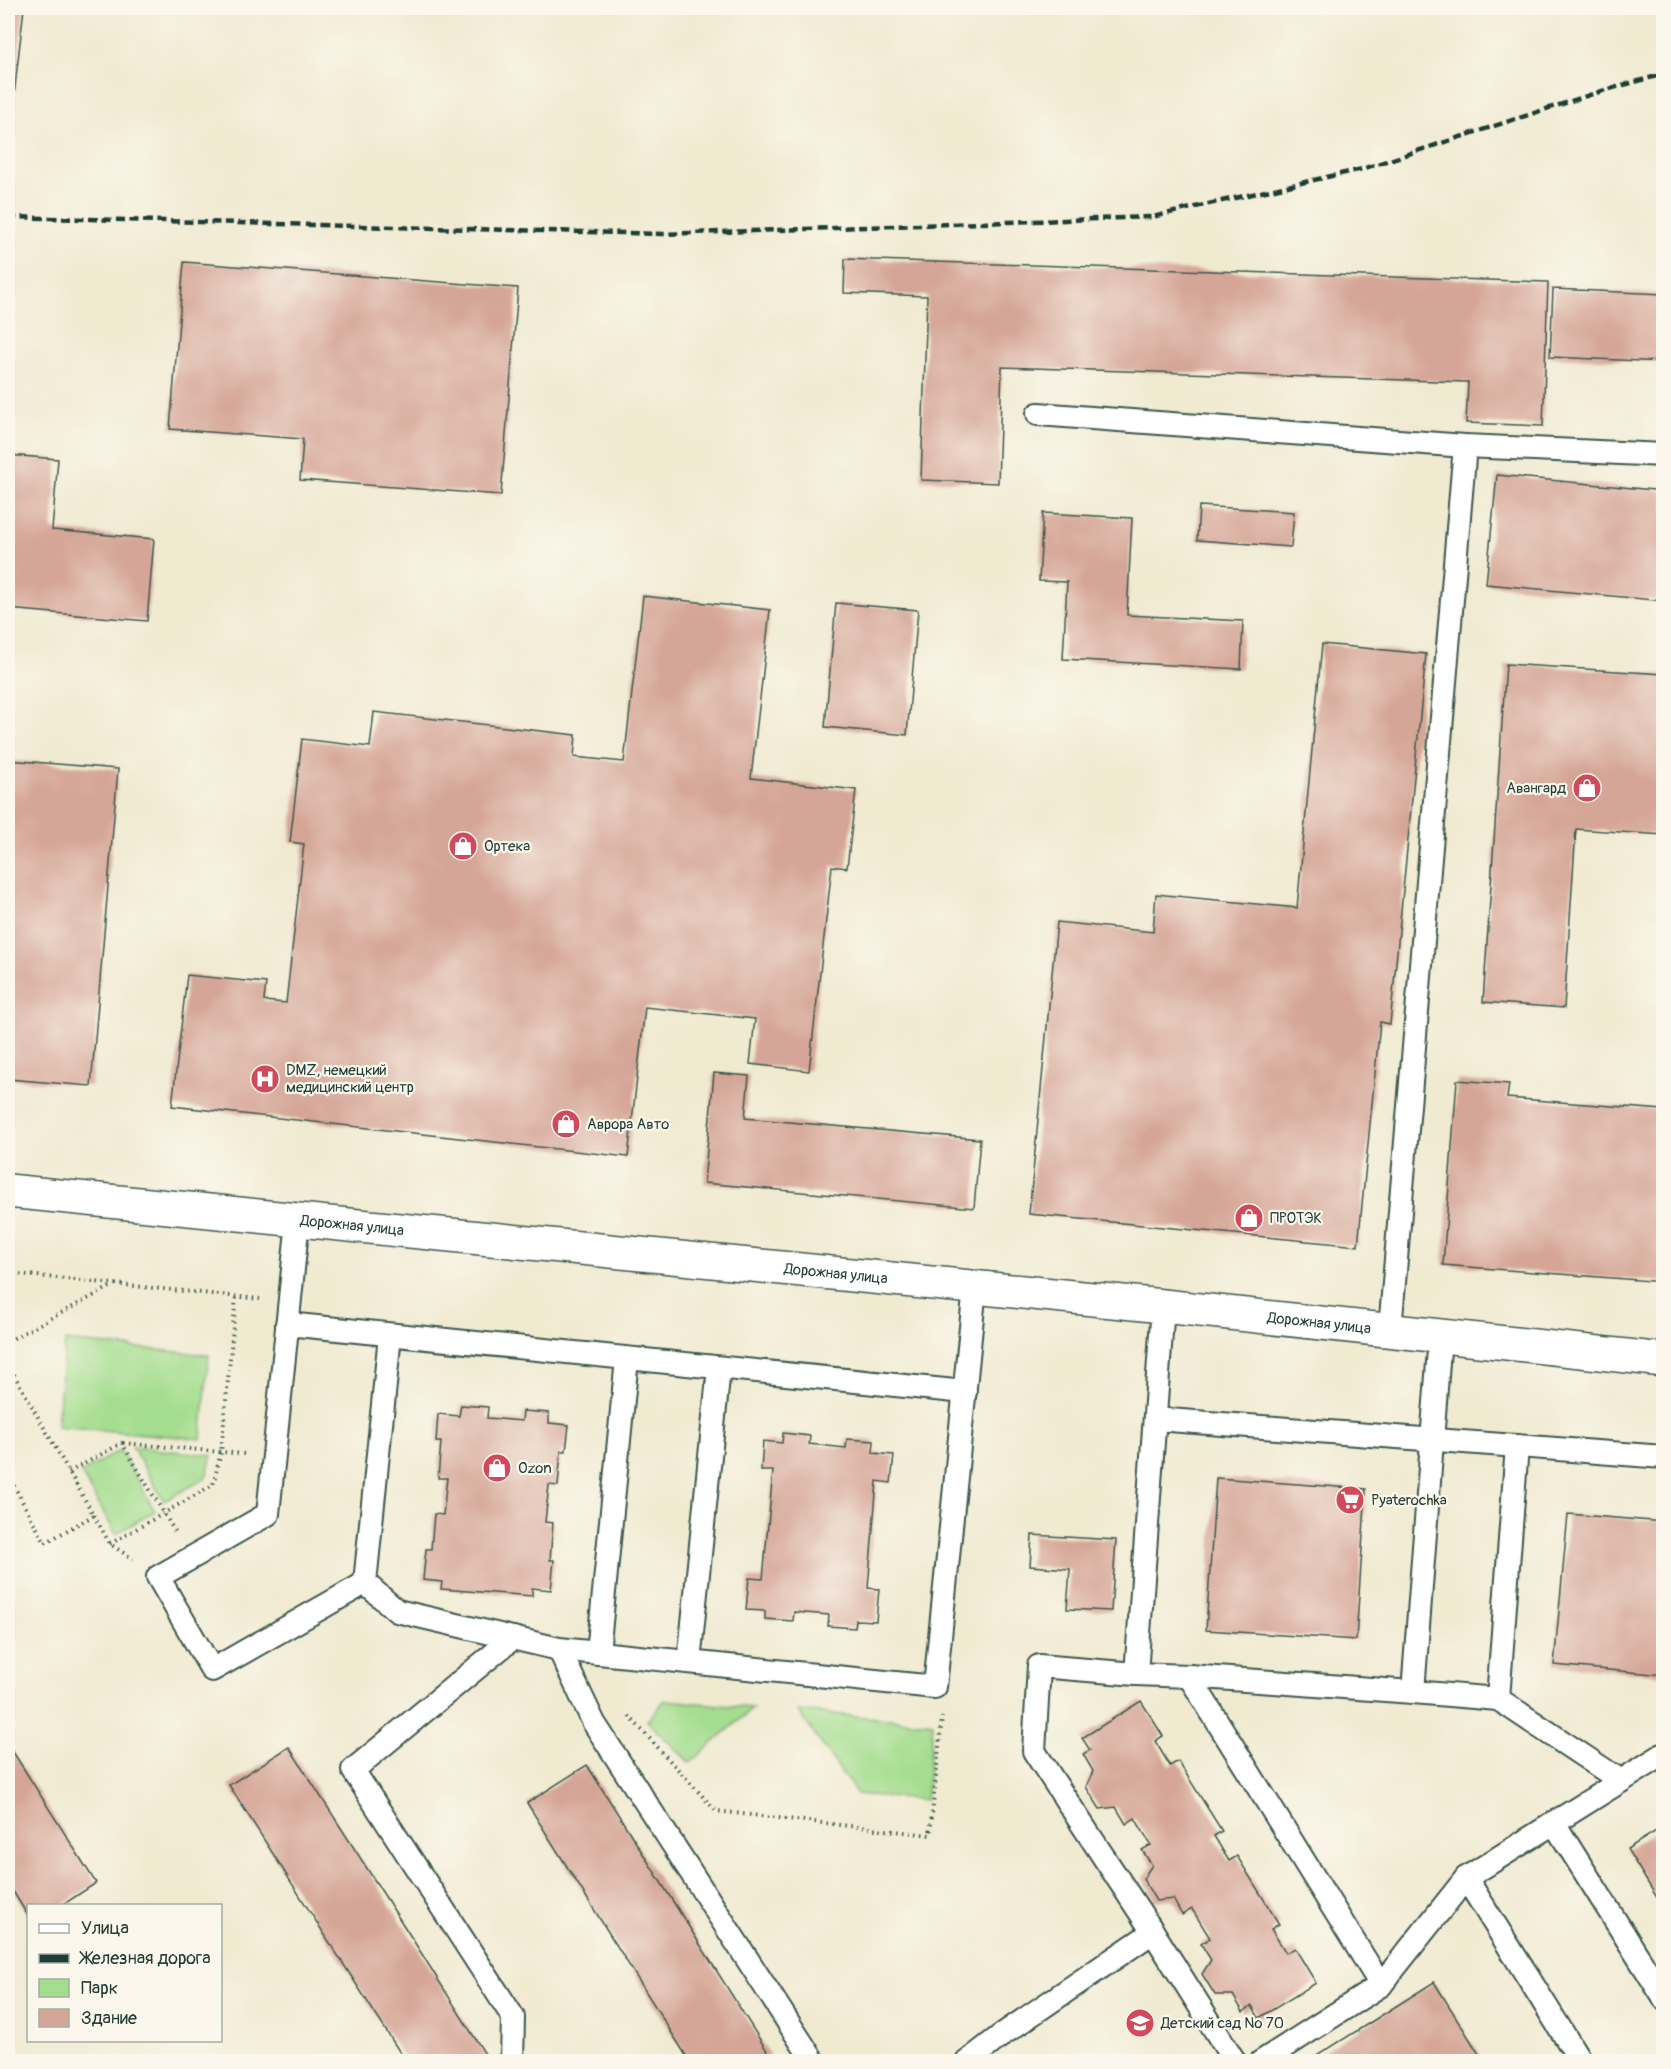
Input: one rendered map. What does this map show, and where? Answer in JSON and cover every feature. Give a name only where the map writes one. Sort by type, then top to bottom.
[{"type":"street","name":"Дорожная улица","points":[[8,1191],[1163,1306],[1664,1360]]},
{"type":"lane","points":[[1038,414],[1465,446],[1664,455]]},
{"type":"lane","points":[[1390,1330],[1465,446]]},
{"type":"lane","points":[[298,1220],[268,1514],[158,1577],[212,1670],[364,1583]]},
{"type":"lane","points":[[364,1583],[397,1611],[559,1649],[935,1687],[975,1287]]},
{"type":"lane","points":[[1136,1674],[1163,1306]]},
{"type":"lane","points":[[288,1313],[390,1335],[964,1392]]},
{"type":"lane","points":[[364,1583],[390,1335]]},
{"type":"lane","points":[[1413,1692],[1440,1336]]},
{"type":"lane","points":[[598,1653],[627,1359]]},
{"type":"lane","points":[[689,1662],[719,1368]]},
{"type":"lane","points":[[1155,1419],[1664,1457]]},
{"type":"lane","points":[[1498,1699],[1517,1446]]},
{"type":"lane","points":[[512,2061],[513,2017],[353,1770],[513,1638]]},
{"type":"lane","points":[[559,1649],[594,1723],[813,2061]]},
{"type":"lane","points":[[1234,2061],[1153,1932],[1034,1751],[1039,1666],[1498,1699],[1621,1781]]},
{"type":"lane","points":[[1189,1676],[1380,1984]]},
{"type":"lane","points":[[1261,2061],[1380,1984],[1466,1878],[1664,1754]]},
{"type":"lane","points":[[1554,1823],[1664,1998]]},
{"type":"lane","points":[[1466,1878],[1581,2061]]},
{"type":"lane","points":[[968,2061],[1003,2034],[1153,1932]]},
{"type":"path","points":[[8,1273],[236,1297],[288,1313]]},
{"type":"path","points":[[8,1341],[115,1284]]},
{"type":"path","points":[[110,1544],[213,1485],[221,1452],[236,1297]]},
{"type":"path","points":[[8,1364],[110,1544],[158,1577]]},
{"type":"path","points":[[122,1443],[190,1558]]},
{"type":"path","points":[[69,1472],[122,1443],[274,1457]]},
{"type":"path","points":[[8,1475],[45,1543],[94,1515]]},
{"type":"path","points":[[624,1711],[716,1810],[930,1835],[942,1714],[935,1687]]},
{"type":"green space","points":[[65,1341],[209,1355],[201,1439],[57,1426]]},
{"type":"green space","points":[[132,1447],[212,1455],[206,1478],[164,1501]]},
{"type":"green space","points":[[120,1450],[155,1511],[116,1534],[81,1473]]},
{"type":"green space","points":[[665,1700],[753,1708],[690,1763],[647,1721]]},
{"type":"green space","points":[[798,1711],[933,1723],[926,1800],[857,1794]]},
{"type":"building","points":[[8,8],[24,8],[9,139],[8,139]]},
{"type":"building","points":[[845,259],[1548,282],[1543,426],[1466,423],[1468,382],[1002,367],[998,483],[921,480],[927,296],[844,293]]},
{"type":"building","points":[[184,262],[518,288],[501,495],[300,480],[303,439],[170,429]]},
{"type":"building","points":[[1553,289],[1664,294],[1664,362],[1550,357]]},
{"type":"building","points":[[8,455],[58,459],[52,530],[154,539],[147,621],[8,609]]},
{"type":"building","points":[[1497,475],[1664,491],[1664,601],[1486,584]]},
{"type":"building","points":[[1199,506],[1294,512],[1291,547],[1197,540]]},
{"type":"building","points":[[1043,513],[1132,518],[1127,615],[1243,621],[1241,669],[1063,659],[1067,582],[1039,581]]},
{"type":"building","points":[[643,596],[770,610],[751,778],[856,790],[847,868],[832,866],[809,1071],[750,1064],[755,1019],[645,1007],[628,1157],[172,1106],[187,975],[266,983],[264,1001],[286,1003],[304,844],[290,842],[302,739],[370,747],[374,712],[576,735],[574,757],[624,762]]},
{"type":"building","points":[[836,603],[918,610],[907,735],[825,727]]},
{"type":"building","points":[[1322,644],[1426,654],[1390,1024],[1380,1022],[1358,1246],[1029,1214],[1057,922],[1153,932],[1156,894],[1297,908]]},
{"type":"building","points":[[1506,664],[1664,674],[1664,835],[1576,829],[1564,1008],[1483,1002]]},
{"type":"building","points":[[8,760],[118,769],[91,1086],[8,1079]]},
{"type":"building","points":[[714,1073],[749,1076],[745,1118],[980,1139],[974,1208],[704,1183]]},
{"type":"building","points":[[1457,1080],[1509,1084],[1507,1098],[1664,1110],[1664,1282],[1443,1265]]},
{"type":"building","points":[[461,1405],[488,1407],[487,1418],[522,1421],[523,1411],[549,1413],[549,1423],[569,1425],[566,1451],[561,1451],[558,1486],[549,1485],[545,1522],[553,1523],[550,1560],[554,1560],[551,1590],[532,1588],[532,1596],[441,1589],[442,1582],[423,1580],[426,1549],[431,1549],[434,1514],[443,1515],[447,1478],[438,1478],[441,1442],[436,1442],[438,1414],[459,1416]]},
{"type":"building","points":[[783,1433],[810,1436],[809,1444],[846,1448],[847,1439],[874,1441],[873,1453],[894,1455],[891,1483],[877,1481],[868,1588],[879,1589],[876,1621],[856,1620],[855,1628],[828,1626],[829,1615],[794,1612],[793,1621],[765,1619],[765,1611],[746,1610],[749,1578],[763,1579],[773,1471],[761,1471],[763,1441],[782,1443]]},
{"type":"building","points":[[1216,1478],[1366,1489],[1356,1640],[1206,1630]]},
{"type":"building","points":[[1568,1514],[1664,1522],[1664,1675],[1554,1665]]},
{"type":"building","points":[[1032,1535],[1116,1540],[1111,1611],[1067,1609],[1070,1569],[1030,1566]]},
{"type":"building","points":[[1141,1701],[1163,1736],[1155,1741],[1170,1766],[1178,1761],[1222,1831],[1214,1836],[1229,1861],[1237,1856],[1279,1924],[1271,1929],[1286,1953],[1295,1948],[1316,1983],[1259,2018],[1252,2006],[1243,2012],[1233,1995],[1215,1995],[1202,1974],[1211,1960],[1201,1944],[1210,1938],[1192,1909],[1182,1915],[1173,1899],[1156,1901],[1143,1879],[1152,1865],[1142,1850],[1151,1845],[1135,1818],[1126,1824],[1116,1807],[1100,1809],[1086,1787],[1093,1771],[1083,1754],[1090,1750],[1082,1738]]},
{"type":"building","points":[[8,1744],[96,1883],[64,1904],[27,1904],[27,1914],[8,1883]]},
{"type":"building","points":[[289,1747],[490,2062],[406,2062],[229,1785]]},
{"type":"building","points":[[587,1765],[774,2062],[690,2062],[527,1803]]},
{"type":"building","points":[[1664,1826],[1664,1909],[1627,1849]]},
{"type":"building","points":[[1434,1982],[1484,2062],[1307,2062],[1371,2022]]},
{"type":"railway","points":[[8,217],[663,234],[1152,217],[1362,169],[1602,91],[1664,74]]},
{"type":"place","name":"Авангард","points":[[1587,788]]},
{"type":"place","name":"Ортека","points":[[463,846]]},
{"type":"place","name":"DMZ, немецкий медицинский центр","points":[[265,1079]]},
{"type":"place","name":"Аврора Авто","points":[[566,1124]]},
{"type":"place","name":"ПРОТЭК","points":[[1249,1218]]},
{"type":"place","name":"Ozon","points":[[497,1468]]},
{"type":"place","name":"Pyaterochka","points":[[1350,1500]]},
{"type":"place","name":"Детский сад № 70","points":[[1140,2023]]}]
